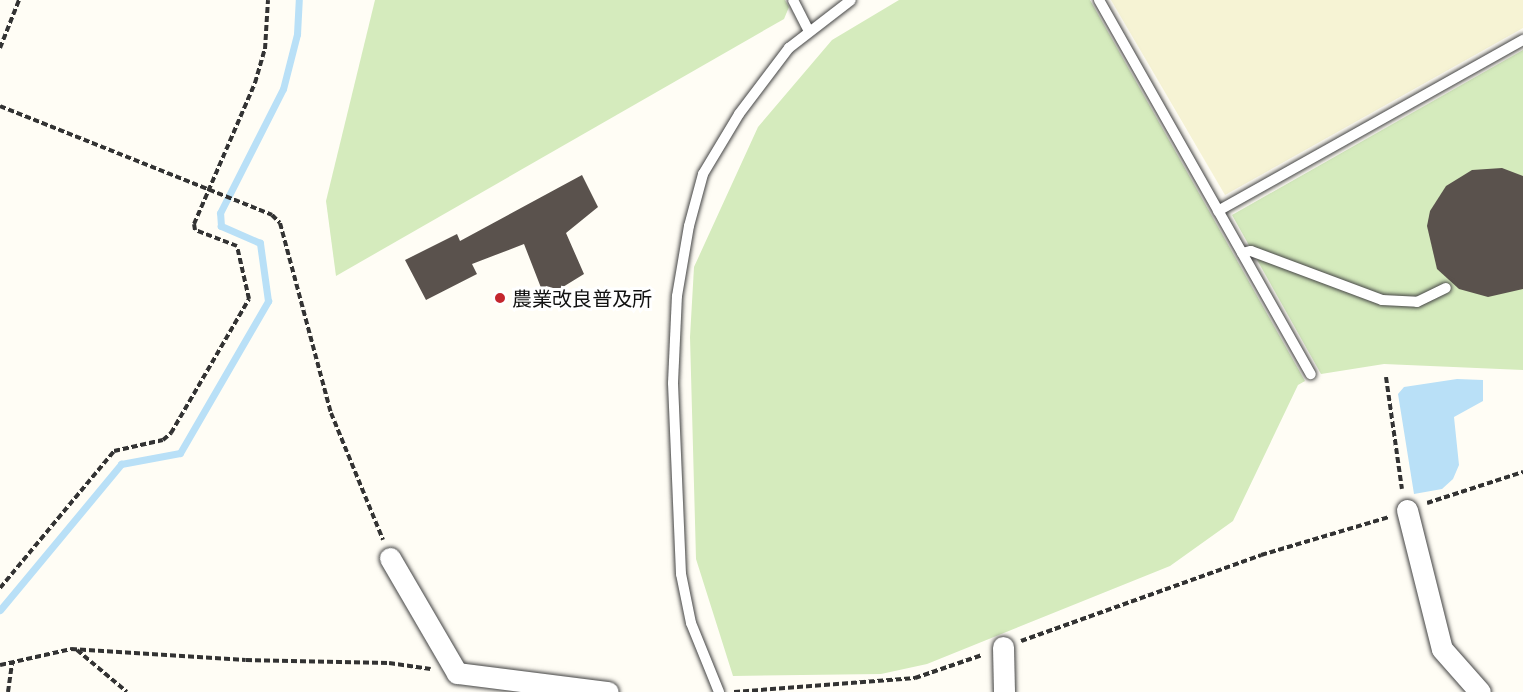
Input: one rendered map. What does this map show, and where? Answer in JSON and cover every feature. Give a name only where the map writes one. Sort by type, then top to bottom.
[{"type":"street","points":[[1407,510],[1442,649],[1480,692]]},
{"type":"street","points":[[390,558],[456,673],[608,692]]},
{"type":"street","points":[[1003,647],[1004,692]]},
{"type":"lane","points":[[793,0],[808,30]]},
{"type":"lane","points":[[719,692],[692,623],[681,574],[673,383],[677,296],[703,174],[739,114],[808,30],[851,0]]},
{"type":"lane","points":[[1099,0],[1311,374]]},
{"type":"lane","points":[[1218,211],[1523,40]]},
{"type":"lane","points":[[1242,253],[1251,251],[1382,300],[1417,302],[1446,288]]},
{"type":"path","points":[[0,48],[19,0]]},
{"type":"path","points":[[0,588],[114,451],[163,440],[171,433],[249,299],[237,246],[195,230],[205,190],[255,83],[265,49],[268,0]]},
{"type":"path","points":[[0,106],[272,215],[280,223],[332,412],[390,558]]},
{"type":"path","points":[[1386,377],[1407,510]]},
{"type":"path","points":[[733,692],[915,678],[1261,555],[1523,472]]},
{"type":"path","points":[[78,650],[127,692]]},
{"type":"path","points":[[0,665],[78,650],[246,660],[390,663],[456,673]]},
{"type":"path","points":[[8,692],[12,662]]},
{"type":"shaded area","points":[[1111,0],[1523,0],[1523,28],[1225,195]]},
{"type":"green space","points":[[375,0],[785,0],[789,7],[784,19],[336,276],[326,201]]},
{"type":"green space","points":[[899,0],[1090,0],[1305,381],[1298,385],[1233,521],[1170,566],[927,664],[881,674],[733,676],[696,559],[690,337],[694,267],[758,127],[832,40]]},
{"type":"green space","points":[[1523,50],[1523,370],[1384,364],[1321,374],[1232,215]]},
{"type":"water","points":[[1457,379],[1483,380],[1483,401],[1454,417],[1459,465],[1453,479],[1442,489],[1414,494],[1398,394],[1404,387]]},
{"type":"building","points":[[1502,168],[1523,176],[1523,289],[1488,297],[1459,289],[1437,269],[1427,226],[1430,211],[1446,186],[1472,170]]},
{"type":"building","points":[[582,175],[598,207],[566,233],[584,274],[545,298],[524,244],[472,264],[477,274],[426,300],[405,260],[457,234],[460,241]]},
{"type":"waterway","points":[[0,610],[121,464],[180,453],[268,301],[260,243],[221,226],[220,213],[283,89],[297,34],[299,0]]},
{"type":"place","name":"農業改良普及所","points":[[500,298]]}]
